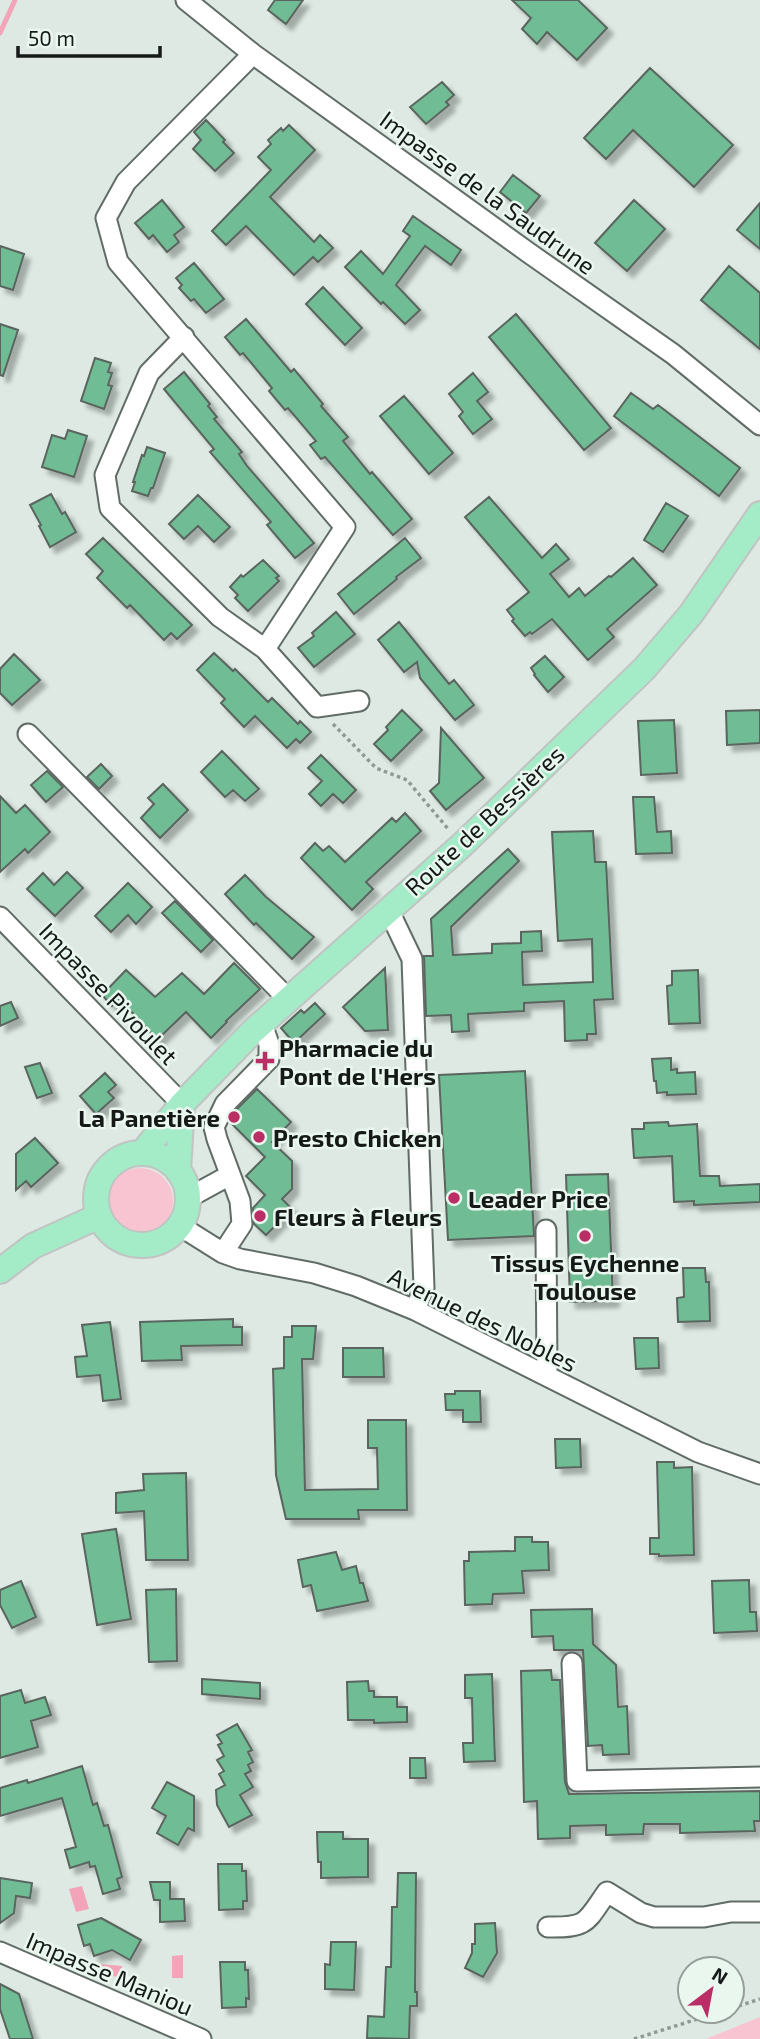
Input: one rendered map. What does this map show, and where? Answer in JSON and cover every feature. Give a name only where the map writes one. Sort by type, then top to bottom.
[{"type":"main road","name":"Route de Bessières","points":[[142,1153],[182,1104],[262,1024],[462,845],[644,668],[691,614],[760,514]]},
{"type":"main road","points":[[178,1171],[182,1104]]},
{"type":"main road","points":[[142,1153],[168,1161],[178,1171],[185,1183],[188,1198],[180,1226],[170,1236],[158,1243],[130,1244],[117,1238],[106,1228],[99,1216],[97,1187],[104,1173],[114,1163],[127,1156],[142,1153]]},
{"type":"main road","points":[[0,1271],[33,1246],[99,1216]]},
{"type":"street","name":"Impasse de la Saudrune","points":[[186,0],[253,54],[673,354],[760,425]]},
{"type":"street","points":[[253,54],[126,182],[106,218],[118,262],[345,527],[265,649]]},
{"type":"street","points":[[184,337],[149,373],[105,475],[110,508],[220,617],[265,649],[317,707],[359,701]]},
{"type":"street","points":[[29,734],[289,1000]]},
{"type":"street","points":[[388,909],[412,959],[424,1288],[415,1310]]},
{"type":"street","name":"Impasse Pivoulet","points":[[0,917],[182,1104]]},
{"type":"street","points":[[223,1253],[242,1224],[240,1201],[214,1127],[225,1104],[269,1059],[269,1044],[262,1024]]},
{"type":"street","points":[[188,1198],[230,1175]]},
{"type":"street","name":"Avenue des Nobles","points":[[180,1226],[223,1253],[345,1282],[415,1310],[698,1452],[760,1474]]},
{"type":"street","points":[[546,1230],[547,1376]]},
{"type":"street","points":[[572,1663],[577,1781],[760,1777]]},
{"type":"street","points":[[548,1927],[572,1927],[587,1920],[607,1892],[640,1913],[654,1917],[704,1917],[731,1912],[760,1912]]},
{"type":"street","name":"Impasse Maniou","points":[[0,1952],[201,2039]]},
{"type":"path","points":[[317,707],[376,768],[407,780],[462,845]]},
{"type":"path","points":[[634,2039],[678,2025]]},
{"type":"shaded area","points":[[133,1168],[147,1168],[159,1173],[168,1182],[173,1201],[171,1214],[164,1225],[147,1234],[133,1234],[121,1229],[112,1220],[107,1208],[107,1194],[112,1182],[121,1173]]},
{"type":"shaded area","points":[[82,1886],[89,1909],[76,1912],[69,1889]]},
{"type":"shaded area","points":[[183,1955],[183,1978],[172,1978],[172,1956]]},
{"type":"shaded area","points":[[101,1964],[122,1966],[122,1977],[100,1975]]},
{"type":"shaded area","points":[[760,2017],[760,2039],[706,2039],[746,2025]]},
{"type":"building","points":[[275,0],[303,0],[286,24],[268,10]]},
{"type":"building","points":[[512,0],[578,0],[607,28],[577,60],[547,32],[537,44],[522,29],[531,18]]},
{"type":"building","points":[[650,68],[733,145],[694,187],[633,130],[606,159],[584,138]]},
{"type":"building","points":[[442,82],[454,95],[446,102],[449,105],[426,124],[410,107]]},
{"type":"building","points":[[206,120],[234,153],[215,171],[193,149],[201,140],[194,132]]},
{"type":"building","points":[[289,125],[315,150],[270,197],[314,242],[320,235],[333,248],[318,262],[313,257],[294,275],[246,226],[226,245],[212,231],[271,170],[258,157],[271,144],[268,140],[281,128],[283,131]]},
{"type":"building","points":[[513,175],[540,196],[526,213],[500,192]]},
{"type":"building","points":[[162,200],[184,227],[174,235],[179,242],[167,252],[153,235],[149,239],[135,223]]},
{"type":"building","points":[[634,200],[665,229],[627,271],[595,243]]},
{"type":"building","points":[[760,203],[760,249],[737,230]]},
{"type":"building","points":[[413,216],[461,250],[451,265],[425,246],[396,285],[420,310],[405,324],[345,267],[361,251],[383,274],[410,236],[403,231]]},
{"type":"building","points":[[0,246],[24,254],[13,290],[0,286]]},
{"type":"building","points":[[194,263],[224,299],[206,313],[194,299],[191,301],[179,288],[182,285],[176,278]]},
{"type":"building","points":[[729,266],[760,293],[760,349],[701,300]]},
{"type":"building","points":[[323,287],[362,328],[345,345],[306,304]]},
{"type":"building","points":[[516,314],[611,428],[584,450],[489,337]]},
{"type":"building","points":[[246,319],[291,372],[294,369],[348,437],[343,441],[412,519],[393,535],[325,457],[321,459],[310,445],[316,441],[288,408],[285,410],[269,391],[272,388],[243,353],[240,355],[225,337]]},
{"type":"building","points":[[0,324],[18,330],[3,376],[0,375]]},
{"type":"building","points":[[95,358],[111,363],[108,372],[112,373],[108,385],[112,386],[104,409],[81,401]]},
{"type":"building","points":[[184,372],[210,404],[208,406],[217,417],[214,419],[242,452],[239,454],[247,466],[314,543],[295,558],[267,525],[271,522],[210,452],[214,449],[164,389]]},
{"type":"building","points":[[473,373],[488,392],[477,401],[492,419],[473,434],[459,416],[463,412],[449,394]]},
{"type":"building","points":[[631,393],[653,409],[658,405],[740,468],[719,496],[614,416]]},
{"type":"building","points":[[404,396],[453,453],[429,474],[380,416]]},
{"type":"building","points":[[68,430],[87,436],[74,477],[42,467],[52,435],[65,439]]},
{"type":"building","points":[[147,447],[165,453],[148,496],[132,491],[142,455],[144,456]]},
{"type":"building","points":[[51,494],[76,532],[50,547],[30,505]]},
{"type":"building","points":[[198,495],[230,527],[214,542],[198,526],[184,539],[169,524]]},
{"type":"building","points":[[489,497],[542,558],[556,544],[569,559],[550,574],[569,597],[579,588],[585,596],[633,558],[657,585],[607,629],[614,637],[588,660],[552,619],[525,636],[512,621],[514,619],[507,610],[529,592],[465,517]]},
{"type":"building","points":[[666,503],[688,516],[663,552],[644,540]]},
{"type":"building","points":[[103,538],[192,625],[177,639],[171,633],[164,640],[130,605],[127,608],[97,578],[103,571],[86,554]]},
{"type":"building","points":[[405,538],[421,558],[354,614],[338,594]]},
{"type":"building","points":[[263,560],[279,576],[276,578],[279,581],[248,611],[235,598],[238,595],[230,587],[241,575],[243,577]]},
{"type":"building","points":[[336,612],[355,634],[314,667],[298,648],[314,636],[312,633]]},
{"type":"building","points":[[399,622],[449,684],[454,680],[474,705],[455,720],[420,678],[417,662],[404,672],[378,640]]},
{"type":"building","points":[[214,653],[233,671],[235,669],[268,702],[272,698],[298,724],[300,721],[311,732],[300,743],[296,739],[287,748],[255,716],[244,727],[221,703],[225,699],[197,670]]},
{"type":"building","points":[[14,654],[40,680],[12,705],[0,693],[0,669]]},
{"type":"building","points":[[545,656],[564,677],[548,692],[531,668]]},
{"type":"building","points":[[402,710],[422,730],[391,761],[374,744]]},
{"type":"building","points":[[760,710],[760,743],[727,745],[726,711]]},
{"type":"building","points":[[674,720],[677,773],[641,775],[638,721]]},
{"type":"building","points":[[441,728],[484,778],[446,810],[430,791],[439,783]]},
{"type":"building","points":[[222,751],[259,789],[245,801],[233,790],[225,797],[201,772]]},
{"type":"building","points":[[321,755],[356,790],[343,803],[333,794],[321,806],[309,794],[322,781],[308,768]]},
{"type":"building","points":[[101,764],[112,776],[99,789],[87,777]]},
{"type":"building","points":[[47,771],[63,787],[46,802],[31,785]]},
{"type":"building","points":[[163,784],[188,810],[160,838],[141,818],[154,804],[148,798]]},
{"type":"building","points":[[0,796],[16,813],[25,805],[50,832],[28,853],[25,849],[0,872]]},
{"type":"building","points":[[633,797],[654,797],[657,832],[671,831],[672,853],[636,854]]},
{"type":"building","points":[[405,813],[421,831],[366,882],[373,889],[352,910],[301,858],[315,843],[323,851],[329,846],[345,862],[392,818],[396,822]]},
{"type":"building","points":[[593,831],[595,862],[606,862],[613,999],[594,1000],[596,1034],[587,1034],[587,1040],[565,1041],[564,1001],[524,1003],[524,1011],[468,1014],[469,1031],[452,1032],[451,1015],[426,1016],[424,956],[433,956],[431,919],[508,849],[519,861],[451,927],[453,955],[492,953],[492,944],[521,943],[521,932],[541,931],[542,951],[522,952],[523,985],[593,982],[592,939],[558,941],[552,832]]},
{"type":"building","points":[[67,872],[83,888],[55,916],[27,889],[43,873],[54,885]]},
{"type":"building","points":[[245,875],[266,897],[314,937],[292,959],[225,894]]},
{"type":"building","points":[[128,883],[152,907],[136,924],[128,915],[111,932],[95,916]]},
{"type":"building","points":[[175,901],[213,940],[201,952],[162,913]]},
{"type":"building","points":[[234,963],[260,989],[211,1038],[186,1012],[157,1040],[119,998],[112,1006],[102,995],[126,970],[155,997],[182,973],[204,994]]},
{"type":"building","points":[[385,968],[388,1030],[365,1031],[343,1007]]},
{"type":"building","points":[[698,970],[700,1023],[669,1024],[667,986],[672,985],[672,971]]},
{"type":"building","points":[[11,1002],[18,1018],[0,1026],[0,1006]]},
{"type":"building","points":[[315,1003],[325,1014],[294,1043],[281,1028],[301,1010],[304,1013]]},
{"type":"building","points":[[671,1058],[671,1070],[677,1069],[677,1073],[695,1072],[696,1094],[657,1093],[652,1059]]},
{"type":"building","points":[[40,1063],[52,1093],[37,1098],[25,1067]]},
{"type":"building","points":[[525,1071],[534,1236],[448,1240],[439,1075]]},
{"type":"building","points":[[105,1073],[116,1085],[108,1092],[114,1098],[96,1114],[80,1096]]},
{"type":"building","points":[[257,1089],[291,1122],[272,1142],[292,1161],[292,1189],[282,1199],[292,1209],[266,1235],[254,1224],[253,1208],[265,1195],[246,1176],[265,1157],[230,1122],[235,1111]]},
{"type":"building","points":[[668,1122],[669,1126],[697,1124],[700,1176],[719,1176],[720,1186],[760,1184],[760,1202],[694,1205],[694,1201],[674,1202],[672,1156],[634,1158],[632,1129],[644,1129],[644,1123]]},
{"type":"building","points":[[35,1138],[58,1163],[31,1187],[26,1181],[16,1190],[16,1154]]},
{"type":"building","points":[[608,1174],[613,1301],[570,1302],[566,1175]]},
{"type":"building","points":[[683,1268],[705,1268],[706,1282],[709,1282],[710,1321],[678,1322],[677,1298],[684,1297]]},
{"type":"building","points":[[233,1319],[233,1327],[242,1327],[242,1345],[181,1346],[182,1360],[142,1361],[140,1322]]},
{"type":"building","points":[[110,1322],[121,1399],[103,1401],[100,1375],[77,1377],[75,1357],[87,1356],[82,1325]]},
{"type":"building","points":[[292,1326],[316,1326],[313,1359],[302,1359],[305,1490],[378,1489],[377,1448],[368,1448],[368,1420],[406,1420],[407,1510],[358,1510],[359,1519],[286,1519],[276,1475],[273,1369],[284,1368],[284,1337],[292,1337]]},
{"type":"building","points":[[634,1338],[658,1338],[659,1368],[636,1369]]},
{"type":"building","points":[[343,1348],[383,1348],[384,1377],[343,1377]]},
{"type":"building","points":[[455,1391],[480,1391],[481,1422],[463,1422],[463,1410],[446,1410],[445,1394],[455,1394]]},
{"type":"building","points":[[555,1439],[580,1439],[581,1467],[556,1468]]},
{"type":"building","points":[[657,1462],[674,1462],[674,1468],[692,1467],[694,1555],[650,1554],[650,1538],[659,1538]]},
{"type":"building","points":[[186,1473],[188,1560],[146,1560],[144,1511],[116,1513],[116,1493],[144,1490],[143,1474]]},
{"type":"building","points":[[116,1529],[131,1619],[97,1625],[82,1534]]},
{"type":"building","points":[[515,1537],[532,1537],[532,1542],[548,1542],[549,1570],[522,1571],[524,1593],[493,1594],[492,1604],[465,1605],[464,1561],[469,1561],[469,1552],[515,1551]]},
{"type":"building","points":[[336,1552],[342,1570],[356,1566],[368,1601],[317,1611],[311,1585],[303,1587],[298,1560]]},
{"type":"building","points":[[749,1580],[750,1612],[756,1612],[757,1631],[714,1633],[712,1581]]},
{"type":"building","points":[[21,1581],[36,1617],[12,1628],[0,1605],[0,1590]]},
{"type":"building","points":[[176,1589],[177,1661],[149,1662],[146,1590]]},
{"type":"building","points":[[592,1609],[593,1644],[616,1665],[618,1707],[627,1706],[629,1754],[603,1755],[602,1745],[588,1746],[583,1650],[554,1650],[553,1636],[532,1637],[531,1610]]},
{"type":"building","points":[[551,1670],[552,1680],[560,1680],[565,1782],[569,1794],[760,1791],[760,1821],[754,1821],[755,1831],[680,1833],[680,1824],[644,1824],[643,1834],[606,1835],[606,1825],[570,1826],[570,1838],[538,1839],[537,1801],[524,1802],[521,1671]]},
{"type":"building","points":[[492,1674],[495,1761],[464,1762],[463,1743],[473,1743],[472,1698],[465,1698],[465,1675]]},
{"type":"building","points":[[202,1679],[260,1683],[260,1699],[202,1694]]},
{"type":"building","points":[[368,1681],[369,1691],[374,1691],[374,1697],[397,1697],[397,1707],[407,1707],[407,1722],[374,1723],[374,1720],[348,1720],[347,1682]]},
{"type":"building","points":[[21,1690],[25,1703],[45,1697],[51,1715],[31,1721],[38,1747],[0,1758],[0,1696]]},
{"type":"building","points":[[237,1724],[252,1750],[248,1752],[253,1762],[248,1765],[251,1771],[245,1774],[253,1787],[240,1795],[252,1815],[229,1827],[217,1805],[216,1790],[225,1785],[219,1774],[224,1771],[217,1760],[224,1756],[218,1745],[222,1743],[217,1735]]},
{"type":"building","points":[[410,1758],[425,1758],[426,1778],[410,1778]]},
{"type":"building","points":[[82,1766],[93,1805],[97,1803],[104,1826],[108,1825],[122,1877],[117,1879],[120,1889],[103,1894],[95,1866],[90,1867],[89,1862],[70,1868],[65,1850],[76,1847],[62,1798],[0,1816],[0,1788],[27,1780],[28,1783]]},
{"type":"building","points":[[167,1782],[194,1796],[194,1831],[188,1828],[178,1845],[157,1833],[166,1816],[152,1808]]},
{"type":"building","points":[[317,1832],[343,1832],[343,1839],[368,1839],[368,1877],[321,1878]]},
{"type":"building","points":[[218,1864],[242,1864],[242,1871],[246,1871],[247,1901],[243,1901],[243,1909],[219,1910]]},
{"type":"building","points":[[398,1873],[416,1873],[417,2006],[410,2006],[409,2039],[367,2038],[368,2016],[384,2017],[386,1967],[391,1967],[392,1907],[397,1907]]},
{"type":"building","points":[[0,1878],[32,1883],[30,1898],[16,1896],[14,1913],[0,1923]]},
{"type":"building","points":[[150,1882],[170,1882],[170,1899],[184,1899],[185,1921],[160,1922],[160,1900],[154,1900]]},
{"type":"building","points":[[101,1918],[141,1940],[130,1960],[112,1950],[94,1956],[90,1944],[84,1946],[78,1925]]},
{"type":"building","points":[[495,1923],[497,1953],[483,1977],[465,1968],[472,1953],[472,1944],[475,1944],[475,1924]]},
{"type":"building","points":[[331,1942],[356,1942],[354,1990],[325,1989],[325,1964],[330,1965]]},
{"type":"building","points":[[220,1962],[245,1962],[245,1970],[248,1970],[249,1999],[246,1998],[246,2007],[222,2008]]},
{"type":"building","points":[[0,1984],[19,1994],[33,2039],[10,2039],[0,2009]]},
{"type":"waterway","points":[[0,33],[15,0]]},
{"type":"place","name":"Pharmacie du Pont de l'Hers","points":[[265,1061]]},
{"type":"place","name":"La Panetière","points":[[234,1117]]},
{"type":"place","name":"Presto Chicken","points":[[259,1137]]},
{"type":"place","name":"Leader Price","points":[[454,1198]]},
{"type":"place","name":"Fleurs à Fleurs","points":[[260,1216]]},
{"type":"place","name":"Tissus Eychenne Toulouse","points":[[585,1236]]}]
